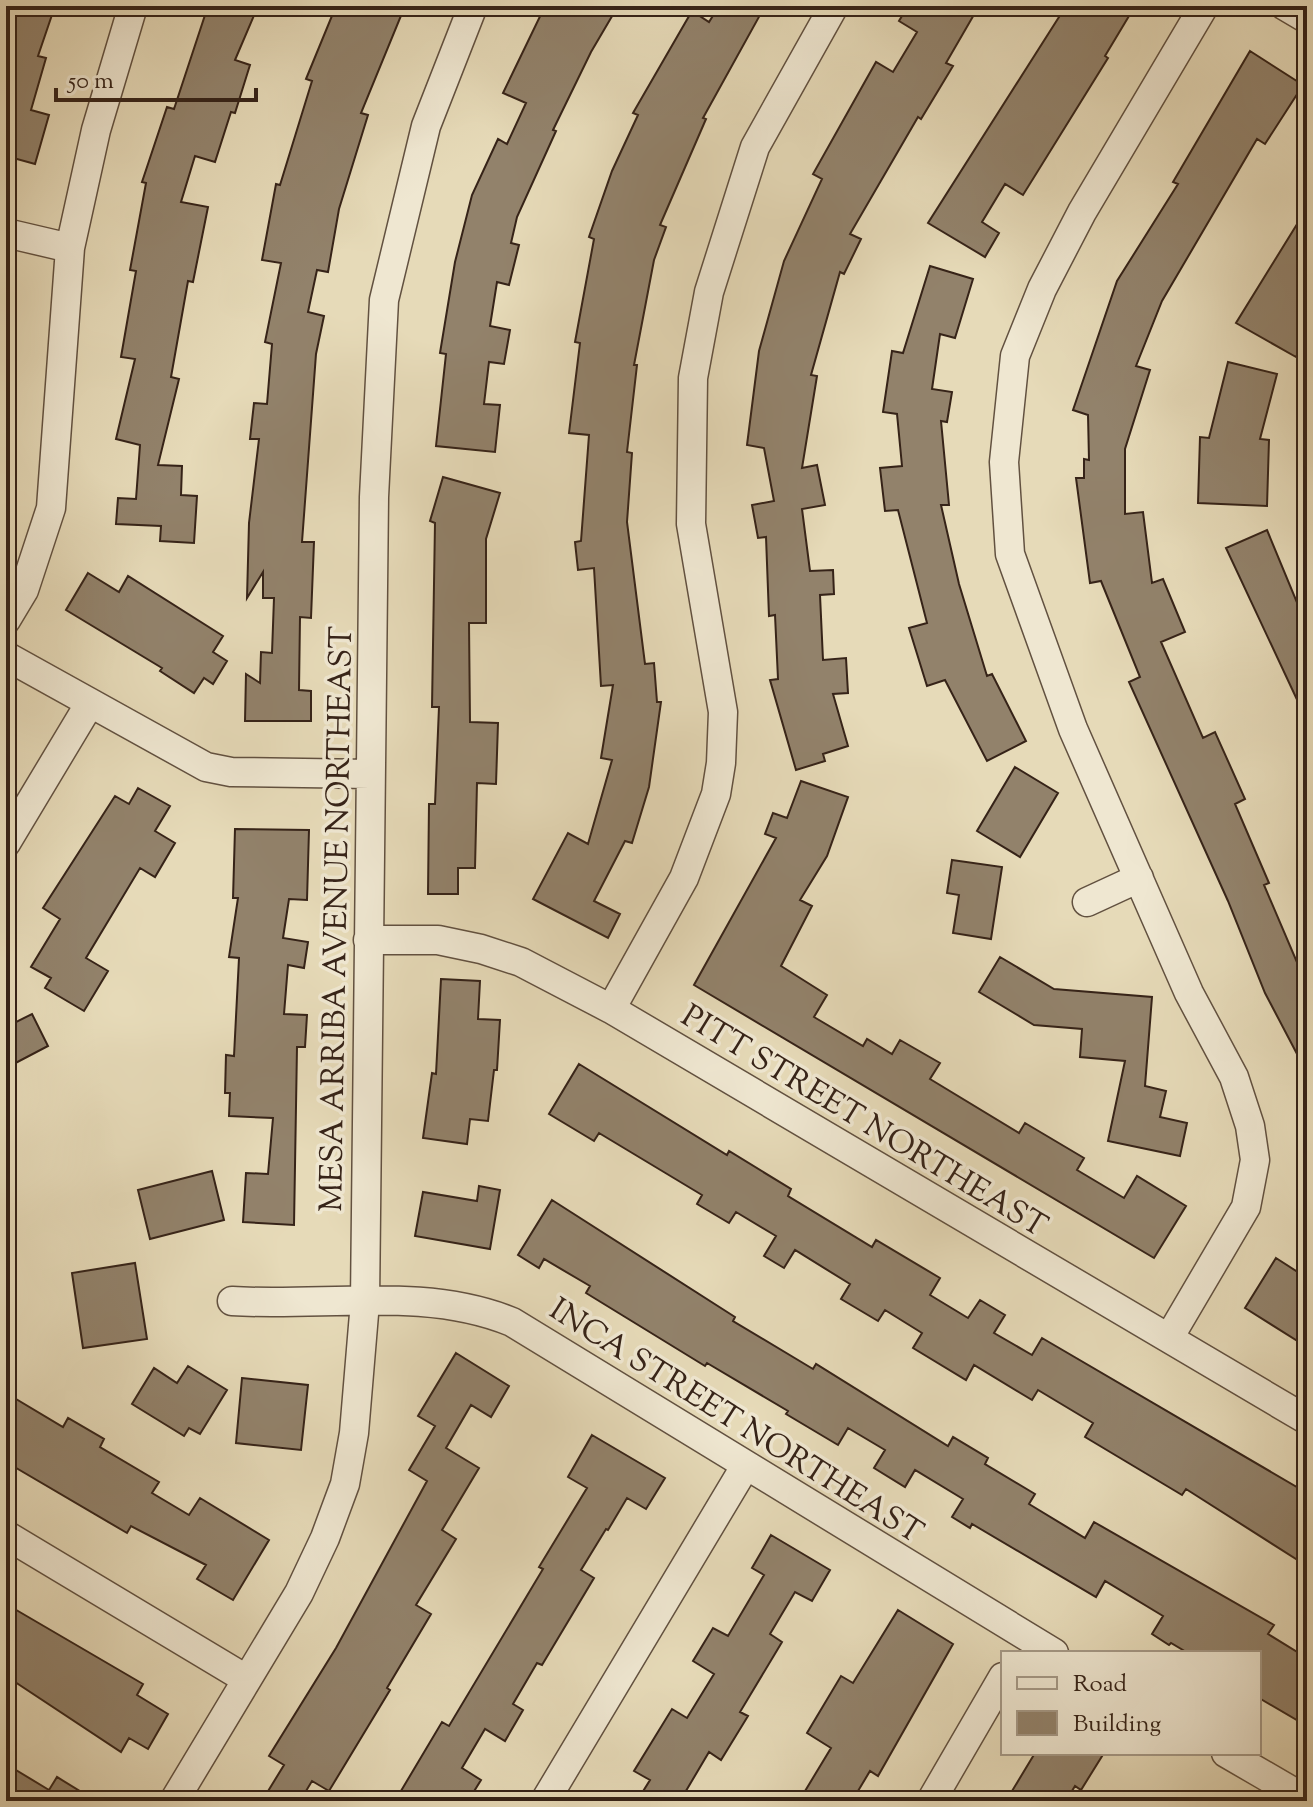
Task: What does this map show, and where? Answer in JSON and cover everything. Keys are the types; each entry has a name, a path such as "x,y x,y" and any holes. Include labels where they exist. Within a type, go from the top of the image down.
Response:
{"street":[{"path":"6,620 24,590 51,508 70,248 96,130 133,6"},
{"name":"MESA ARRIBA AVENUE NORTHEAST","path":"174,1801 299,1593 345,1484 354,1433 365,1302 374,497 384,300 426,126 473,6"},
{"path":"611,1009 684,878 716,794 721,763 723,712 691,524 689,440 693,378 709,292 755,147 834,6"},
{"path":"1169,1338 1246,1207 1255,1160 1250,1126 1234,1077 1189,993 1073,729 1010,554 1004,462 1015,356 1042,289 1082,212 1204,6"},
{"path":"1285,6 1307,19"},
{"path":"6,233 70,248"},
{"path":"6,656 206,767 231,772 370,774"},
{"path":"6,843 90,703"},
{"path":"1087,902 1139,878"},
{"name":"PITT STREET NORTHEAST","path":"368,940 438,940 521,962 611,1009 1307,1420"},
{"name":"INCA STREET NORTHEAST","path":"232,1301 459,1306 512,1322 746,1465 1021,1645 1046,1651"},
{"path":"545,1801 746,1465"},
{"path":"6,1535 246,1679"},
{"path":"931,1801 1001,1680"},
{"path":"1229,1755 1307,1800"}],"building":[{"path":"9,6 55,6 38,56 46,58 31,110 49,115 35,164 6,156 6,16"},
{"path":"208,6 258,6 235,60 250,65 235,113 231,112 215,162 195,156 181,202 208,207 193,282 188,281 171,377 179,379 158,465 182,466 181,495 197,496 194,543 160,541 161,526 116,524 118,498 136,499 140,445 116,439 135,359 121,357 136,271 130,270 146,183 142,182 167,107 174,109"},
{"path":"336,6 405,6 361,113 368,115 339,209 328,272 317,270 308,312 324,316 316,354 302,542 314,542 311,618 300,617 299,690 311,691 311,721 245,721 246,674 260,683 261,652 272,653 274,598 263,598 263,572 247,598 249,523 259,439 250,439 254,403 267,404 272,344 265,342 281,263 262,260 276,184 280,185 312,81 306,79"},
{"path":"545,6 618,6 591,52 553,130 556,131 517,217 511,243 519,245 509,285 497,282 490,326 510,330 504,364 489,362 484,404 500,405 495,452 436,446 446,354 440,353 455,262 472,195 498,139 507,144 526,103 503,93"},
{"path":"719,6 765,6 703,118 706,119 660,225 666,227 654,260 634,365 637,365 627,452 632,453 627,522 645,664 654,663 657,702 661,702 649,787 632,843 625,841 594,901 620,914 608,938 533,899 568,833 588,844 612,760 601,758 613,685 601,686 594,568 578,570 575,542 581,541 589,435 569,433 580,343 575,342 594,239 589,237 612,171 638,115 633,113 692,11 709,22"},
{"path":"908,6 979,6 946,63 953,66 921,119 918,117 850,234 861,239 844,274 840,272 811,375 817,376 802,468 817,465 825,505 802,509 810,571 833,570 834,594 820,595 823,660 846,658 848,693 833,694 848,746 823,754 825,761 796,770 770,680 778,679 775,615 769,616 766,537 758,538 752,505 774,501 764,448 747,445 759,351 784,261 822,179 813,174 876,62 893,72 917,32 899,21"},
{"path":"1066,6 1135,6 1105,56 1108,58 1023,195 1005,184 982,222 999,233 985,257 928,223"},
{"path":"1250,51 1303,85 1265,144 1257,139 1162,301 1136,366 1150,370 1125,449 1125,514 1143,512 1152,583 1163,579 1185,632 1161,642 1203,738 1215,732 1245,799 1235,804 1269,883 1264,885 1302,974 1307,971 1307,1073 1265,993 1228,901 1129,682 1140,677 1101,581 1090,583 1076,478 1084,478 1084,459 1089,460 1088,415 1073,410 1117,281 1178,184 1173,182"},
{"path":"1307,208 1307,337 1296,357 1236,323"},
{"path":"930,266 973,279 955,338 940,334 932,389 952,392 947,422 941,421 949,505 941,505 959,584 987,676 992,674 1026,741 987,761 945,680 927,686 909,628 927,623 898,510 885,511 880,468 902,466 897,414 883,412 892,351 903,353"},
{"path":"1228,362 1277,374 1260,439 1269,440 1267,506 1198,503 1200,437 1209,438"},
{"path":"443,477 500,493 486,539 486,623 469,623 470,722 498,723 496,784 477,783 475,868 458,868 458,894 428,894 429,804 435,804 439,707 432,707 435,523 430,521"},
{"path":"1267,530 1298,605 1307,601 1307,721 1226,548"},
{"path":"88,573 119,592 128,576 223,636 213,652 227,661 213,684 204,678 194,693 160,671 162,668 66,610"},
{"path":"1015,767 1058,793 1020,857 977,831"},
{"path":"801,781 848,797 827,856 800,900 812,906 781,966 827,995 814,1017 863,1046 867,1039 892,1054 900,1040 940,1063 930,1079 1019,1133 1025,1123 1084,1158 1077,1170 1124,1198 1137,1176 1186,1206 1154,1258 694,985 776,838 765,834 773,813 787,818"},
{"path":"138,788 170,806 155,831 175,843 155,877 140,868 86,958 108,971 84,1011 45,988 51,978 31,967 60,919 43,908 115,796 129,804"},
{"path":"235,829 309,830 307,900 289,899 283,938 308,942 304,968 288,965 284,1014 307,1015 305,1047 297,1047 294,1225 243,1222 246,1173 268,1174 273,1118 229,1116 230,1093 225,1093 226,1055 234,1056 239,958 229,957 238,898 233,898"},
{"path":"952,860 1002,867 991,939 953,933 959,895 947,893"},
{"path":"1000,957 1054,989 1152,997 1145,1086 1166,1091 1160,1117 1187,1123 1180,1156 1108,1141 1125,1061 1080,1057 1082,1029 1034,1025 979,992"},
{"path":"441,979 480,981 478,1019 500,1020 497,1070 494,1070 488,1121 470,1119 467,1144 423,1138 432,1073 436,1074"},
{"path":"32,1014 48,1046 6,1068 6,1027"},
{"path":"579,1064 727,1155 729,1151 791,1189 788,1196 872,1247 876,1240 940,1278 930,1295 968,1318 980,1300 1005,1315 994,1333 1032,1355 1042,1338 1307,1493 1307,1566 1186,1489 1182,1495 1085,1437 1093,1423 1038,1390 1032,1400 974,1365 966,1380 913,1348 922,1333 885,1310 878,1321 841,1299 850,1284 795,1250 784,1268 764,1256 776,1236 736,1212 729,1223 697,1204 702,1195 599,1133 594,1141 549,1114"},
{"path":"212,1171 224,1220 150,1239 138,1190"},
{"path":"479,1186 500,1190 490,1249 415,1236 423,1192 477,1201"},
{"path":"552,1200 735,1317 733,1321 813,1369 816,1364 948,1446 953,1437 988,1458 985,1464 1035,1494 1029,1504 1085,1538 1094,1522 1274,1625 1268,1634 1307,1658 1307,1726 1261,1699 1261,1651 1185,1651 1171,1643 1169,1645 1152,1634 1163,1616 1105,1581 1096,1597 972,1524 970,1528 952,1517 963,1499 915,1470 905,1487 874,1468 885,1450 848,1428 838,1445 786,1414 788,1411 707,1363 705,1366 586,1293 590,1286 544,1259 539,1268 518,1255"},
{"path":"1276,1258 1307,1278 1307,1347 1245,1308"},
{"path":"135,1263 147,1339 83,1348 72,1273"},
{"path":"456,1353 509,1386 491,1417 471,1405 446,1448 479,1468 442,1530 456,1539 416,1605 431,1614 387,1688 390,1690 329,1791 312,1781 300,1801 262,1801 284,1765 269,1756 336,1648 427,1481 409,1470 435,1426 418,1416"},
{"path":"188,1366 227,1390 200,1434 189,1428 184,1436 132,1404 154,1368 177,1383"},
{"path":"242,1378 308,1385 301,1450 236,1443"},
{"path":"6,1393 63,1427 68,1418 104,1439 100,1447 159,1482 152,1493 189,1515 200,1498 269,1540 233,1600 197,1579 206,1565 131,1526 127,1533 6,1462"},
{"path":"592,1435 665,1478 646,1509 627,1498 606,1529 581,1570 594,1578 542,1665 537,1663 513,1704 523,1710 505,1741 485,1729 462,1768 481,1780 468,1801 395,1801 442,1722 449,1726 543,1569 539,1567 587,1488 568,1477"},
{"path":"771,1535 830,1570 812,1601 795,1592 770,1634 782,1642 740,1712 748,1716 721,1760 709,1752 680,1801 637,1801 650,1780 634,1771 672,1709 687,1718 714,1674 693,1661 713,1628 728,1636 764,1575 752,1568"},
{"path":"6,1604 143,1684 137,1695 168,1714 148,1749 129,1738 121,1752 6,1676"},
{"path":"898,1610 953,1644 878,1776 870,1771 852,1801 799,1801 831,1748 807,1733 841,1676 853,1683"},
{"path":"1034,1755 1103,1755 1081,1790 1075,1786 1066,1801 1006,1801"},
{"path":"6,1764 49,1790 57,1777 96,1801 6,1801"}]}
